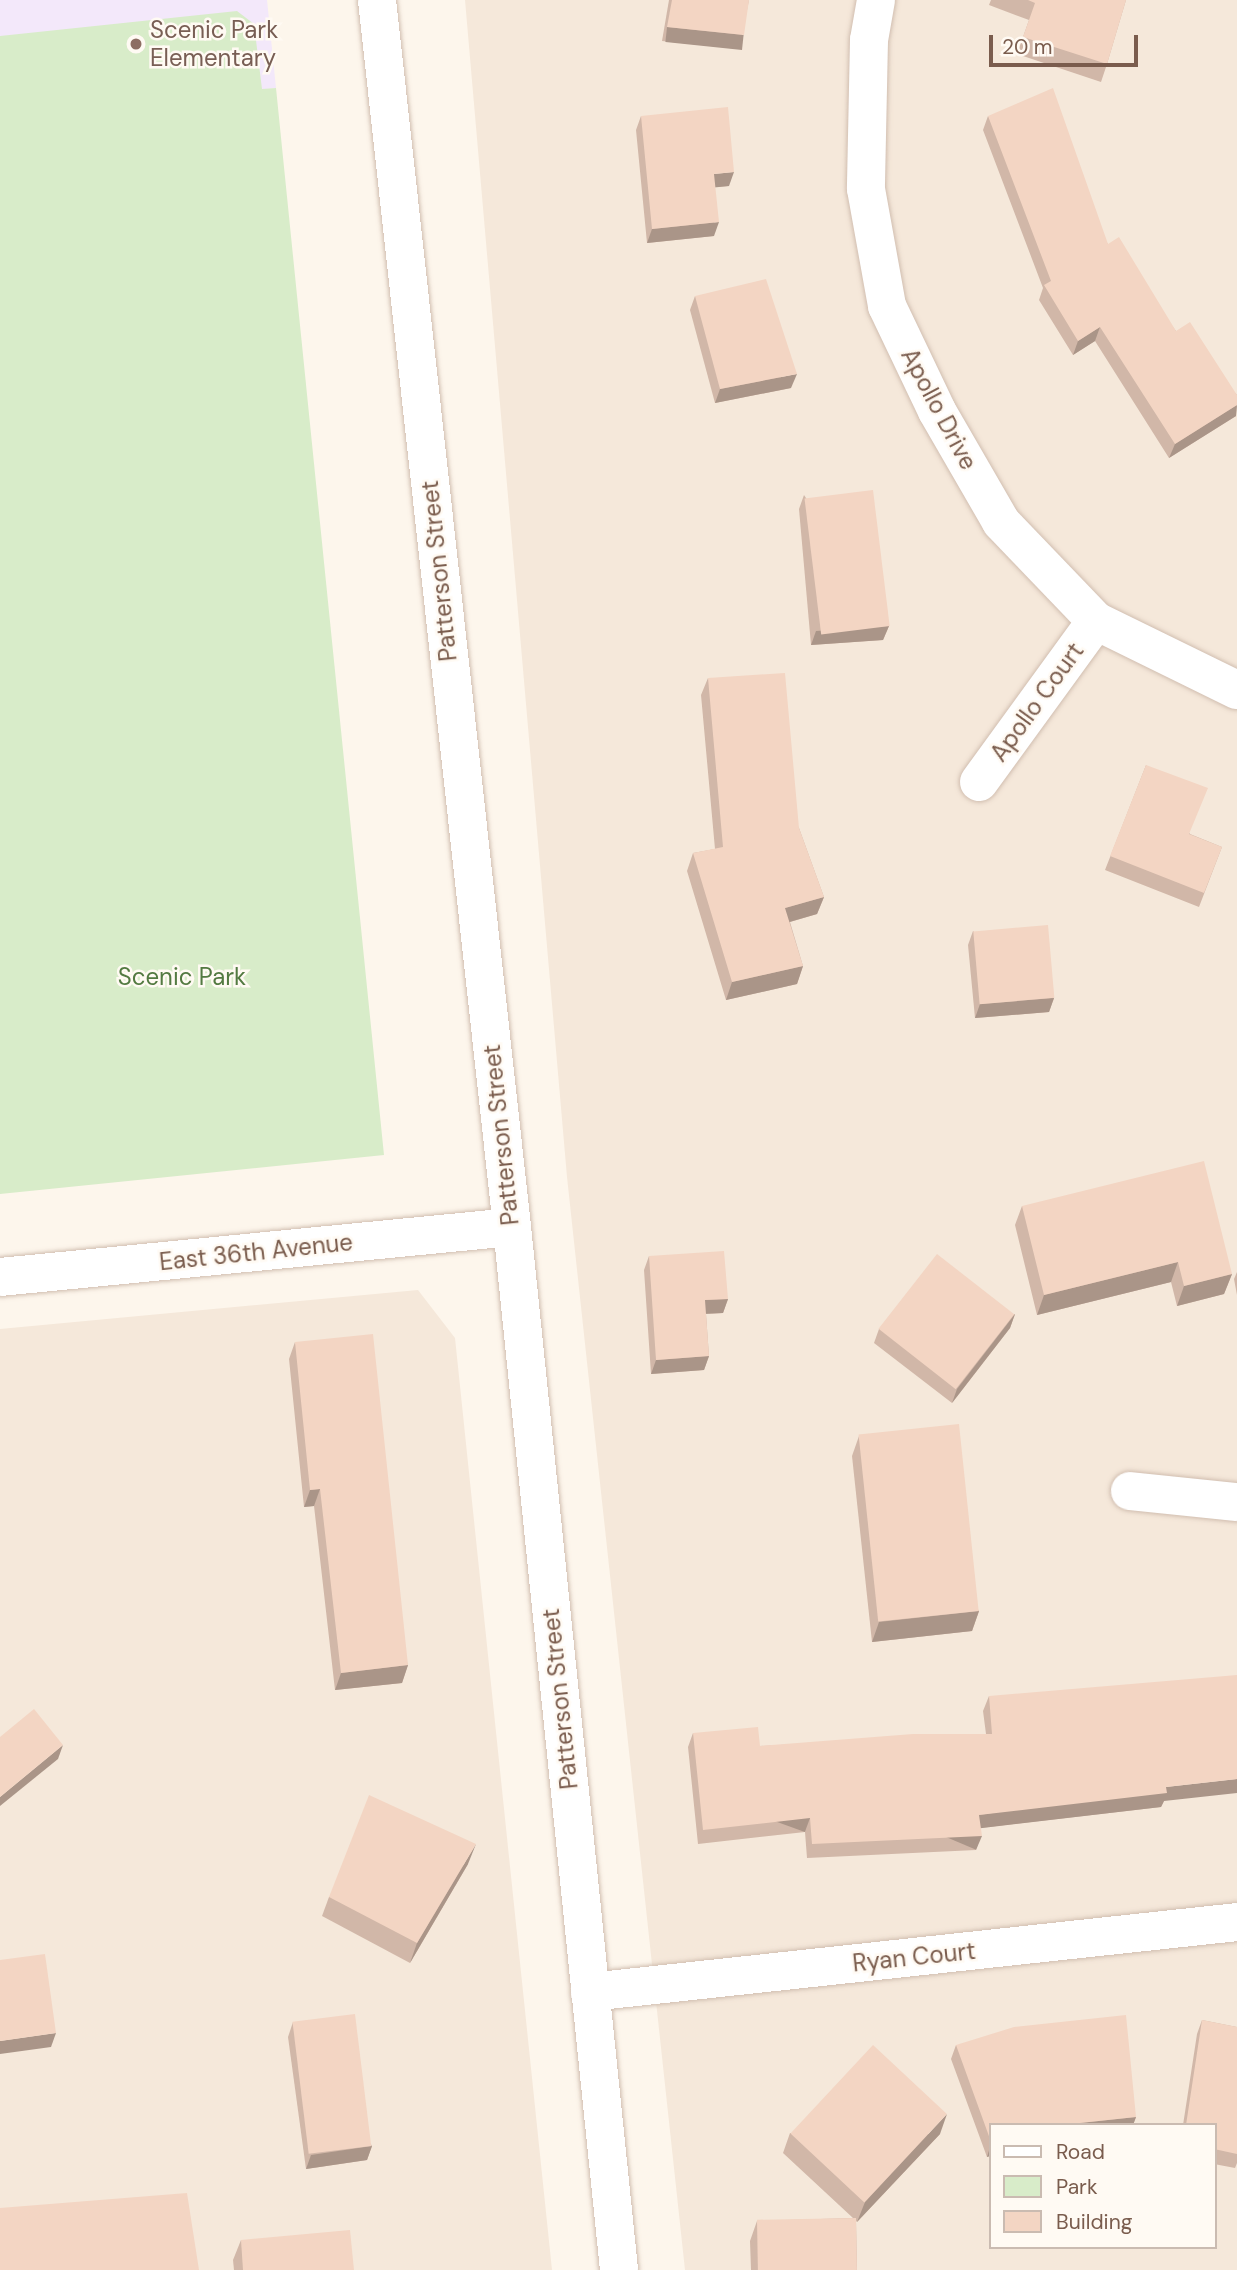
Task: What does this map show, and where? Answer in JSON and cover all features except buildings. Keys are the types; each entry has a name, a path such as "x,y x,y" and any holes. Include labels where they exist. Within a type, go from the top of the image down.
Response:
{"street":[{"name":"Patterson Street","path":"377,0 512,1227 619,2270"},
{"name":"Apollo Drive","path":"876,0 869,40 866,189 887,306 937,411 1002,522 1096,621 1237,690"},
{"name":"Apollo Court","path":"979,782 1096,621"},
{"name":"East 36th Avenue","path":"0,1277 512,1227"},
{"path":"1130,1491 1237,1503"},
{"name":"Ryan Court","path":"590,1992 1237,1922"}],"shaded area":[{"name":"Scenic Park Elementary","path":"0,0 267,0 276,88 0,116"},
{"path":"465,0 1237,0 1237,2270 685,2270 567,1177"},
{"path":"418,1290 455,1338 552,2270 0,2270 0,1329"}],"green space":[{"name":"Scenic Park","path":"237,11 254,24 262,89 276,88 384,1155 0,1194 0,36"}],"place":[{"name":"Scenic Park Elementary","path":"136,44"}]}
